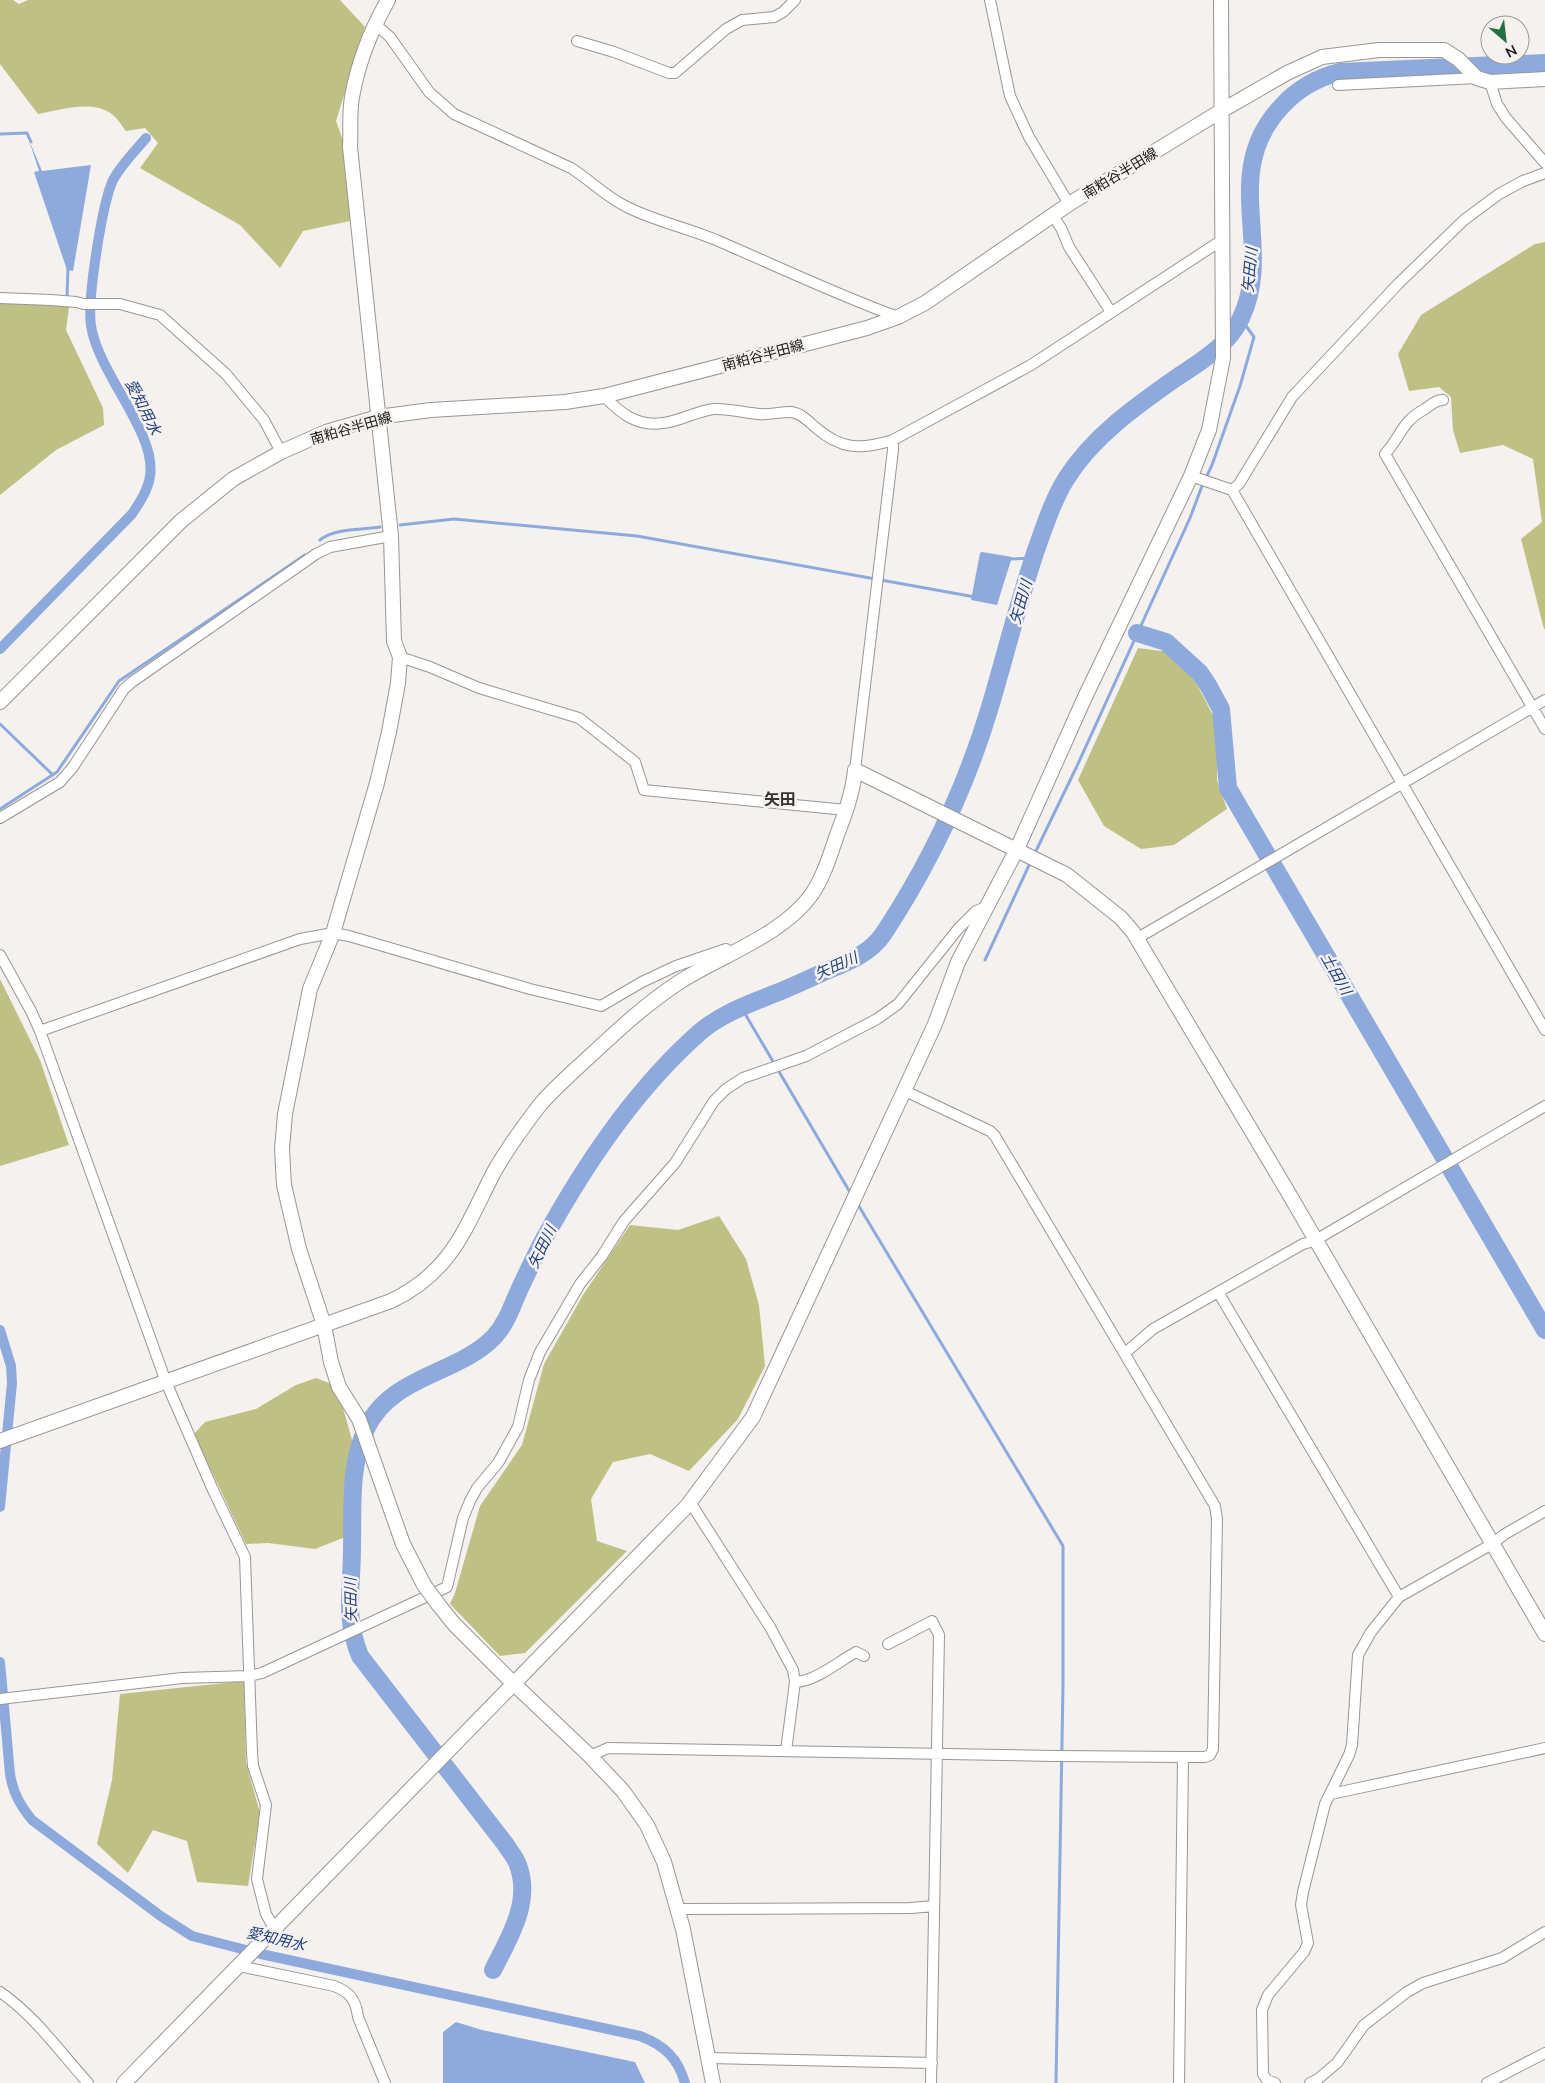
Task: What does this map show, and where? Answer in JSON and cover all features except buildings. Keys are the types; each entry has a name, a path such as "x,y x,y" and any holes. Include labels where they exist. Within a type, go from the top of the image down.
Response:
{"street":[{"path":"388,0 374,24 359,68 352,99 350,147 391,536 394,641 400,657 398,683 377,782 334,933 310,989 286,1114 282,1149 284,1185 299,1249 324,1325 331,1362 340,1387 358,1419 403,1544 424,1585 454,1624 623,1790 646,1825 664,1862 683,1929 713,2083"},
{"path":"577,41 614,52 669,73 675,73 726,29 742,20 774,17 784,12 794,0"},
{"path":"990,0 1010,96 1029,137 1069,204"},
{"path":"124,2083 690,1502 753,1418 936,1024 958,962 1016,849 1086,697 1192,476 1209,430 1223,358 1220,0"},
{"path":"374,24 390,37 429,92 454,114 571,168 586,177 605,194 627,207 723,242 853,300 898,317"},
{"name":"南粕谷半田線","path":"0,702 181,521 233,479 281,452 326,432 378,417 431,410 565,402 604,396 867,328 898,317 925,303 1069,204 1221,111 1287,73 1322,57 1344,53 1408,49 1444,50 1483,80"},
{"path":"1338,85 1545,79"},
{"path":"1483,80 1506,118 1545,162"},
{"path":"1232,490 1239,484 1292,398 1398,284 1464,220 1499,194 1545,172"},
{"path":"1053,216 1061,228 1069,247 1111,312"},
{"path":"604,396 620,413 633,420 650,424 664,423 700,410 721,408 762,414 791,412 801,415 823,434 840,444 863,448 893,440 1031,365 1222,240"},
{"path":"0,298 51,300 84,304 120,304 160,315 226,374 264,420 281,452"},
{"path":"1443,400 1434,402 1409,418 1396,442 1385,454 1545,729"},
{"path":"0,1441 391,1301 409,1292 434,1273 458,1244 508,1148 540,1105 564,1081 652,1001 680,982 777,926 795,913 812,894 827,866 846,810 855,770 893,440"},
{"path":"1192,476 1232,490 1403,782 1545,1030"},
{"path":"0,818 60,782 73,767 124,689 132,682 316,554 330,547 391,536"},
{"path":"400,657 430,667 479,688 579,718 634,762 644,790 846,810"},
{"path":"1136,939 1545,700"},
{"path":"855,770 1067,875 1095,895 1121,918 1147,953 1545,1634"},
{"path":"0,1699 182,1678 249,1676 262,1673 447,1587 463,1518 470,1500 477,1488 498,1463 518,1427 529,1380 540,1352 580,1284 602,1256 624,1221 687,1148 714,1102 726,1089 743,1078 806,1056 877,1019 898,1004 958,929 976,911 986,908"},
{"path":"40,1031 300,939 334,933 530,989 601,1006 642,982 676,966 726,949 732,953"},
{"path":"0,955 40,1031 166,1382 213,1490 245,1557 253,1766 266,1805 257,1879 266,1914 275,1930"},
{"path":"590,1756 608,1748 1205,1757 1210,1755 1213,1749 1217,1519 1215,1506 995,1136 990,1131 905,1091"},
{"path":"1125,1353 1152,1329 1303,1244 1314,1240 1545,1106"},
{"path":"1218,1292 1399,1597"},
{"path":"690,1502 794,1670 795,1682 786,1751"},
{"path":"1275,2083 1267,2080 1263,2074 1262,2010 1268,1995 1304,1952 1308,1943 1301,1904 1325,1804 1349,1755 1352,1744 1358,1655 1371,1632 1399,1597 1492,1544 1505,1534 1545,1511"},
{"path":"888,1644 932,1621 939,1634 931,2083"},
{"path":"795,1682 814,1677 856,1652 864,1656"},
{"path":"1331,1794 1545,1748"},
{"path":"1180,2083 1184,1757"},
{"path":"677,1909 911,1908 934,1906"},
{"path":"1312,2083 1337,2063 1364,2026 1407,1992 1423,1983 1502,1958 1545,1932"},
{"path":"242,1962 345,1990 357,2005 358,2017 385,2083"},
{"path":"0,1992 13,2001 61,2050 88,2083"},
{"path":"1487,2083 1545,2053"},
{"path":"708,2058 932,2064"}],"green space":[{"path":"0,0 13,0 19,4 28,0 340,0 365,27 336,121 351,163 350,221 303,231 280,268 240,225 140,168 158,143 145,128 126,131 113,115 105,110 96,108 67,108 38,114 0,64"},
{"path":"1545,242 1544,629 1521,539 1542,522 1533,459 1503,445 1460,453 1453,430 1451,397 1439,387 1409,391 1398,354 1421,315 1535,244"},
{"path":"0,302 69,307 66,330 103,408 104,425 56,450 0,495"},
{"path":"1138,648 1169,652 1192,675 1218,725 1217,780 1227,809 1174,845 1141,849 1104,826 1078,780"},
{"path":"0,979 40,1060 69,1145 0,1166"},
{"path":"719,1216 746,1259 759,1305 765,1366 738,1419 689,1471 650,1454 613,1462 591,1499 597,1541 627,1551 525,1653 500,1656 450,1604 455,1593 480,1506 522,1445 544,1364 583,1295 630,1225 678,1230"},
{"path":"316,1378 334,1385 341,1401 354,1447 347,1485 348,1536 315,1549 268,1543 246,1544 194,1434 205,1422 256,1409 296,1385"},
{"path":"244,1681 246,1763 260,1813 248,1886 197,1882 187,1841 153,1830 128,1873 97,1844 112,1780 120,1694"}],"water":[{"path":"29,140 42,171 91,165 73,271 67,270 34,172 39,171"},
{"path":"980,553 1012,557 997,605 971,600"},
{"path":"456,2022 482,2030 635,2062 645,2083 443,2083 443,2032"}],"waterway":[{"name":"矢田川","path":"493,1970 512,1932 520,1906 522,1879 517,1862 506,1845 360,1656 355,1642 350,1615 353,1487 357,1458 366,1429 377,1411 391,1397 408,1386 479,1350 499,1331 541,1245 594,1156 633,1103 676,1054 700,1032 725,1015 850,961 872,947 884,933 931,852 970,766 990,707 1035,553 1052,506 1066,479 1089,449 1116,423 1213,352 1229,337 1241,318 1250,291 1253,264 1250,211 1250,184 1253,158 1263,132 1281,107 1308,85 1323,77 1340,72 1545,63"},
{"path":"0,134 27,133 31,142"},
{"name":"愛知用水","path":"0,649 132,514 143,496 149,481 150,459 145,441 96,345 90,313 96,252 109,192 113,180 120,169 146,138"},
{"path":"67,297 68,268"},
{"path":"1034,855 1077,766 1190,518 1212,465 1240,386 1254,337 1241,319"},
{"path":"400,525 454,519 637,536 975,597"},
{"path":"320,540 341,531 380,527"},
{"path":"0,809 57,772 119,681 305,555"},
{"path":"1009,559 1034,558"},
{"name":"土田川","path":"1137,633 1166,642 1200,673 1208,685 1221,709 1228,788 1545,1330"},
{"path":"0,724 53,775"},
{"path":"985,960 1031,861"},
{"path":"741,1007 851,1194"},
{"path":"857,1203 1063,1546 1063,1685 1056,2083"},
{"name":"愛知用水","path":"0,1330 11,1366 12,1383 0,1507"},
{"name":"愛知用水","path":"0,1662 11,1781 24,1809 32,1820 162,1917 192,1936 261,1954 640,2036 663,2048 669,2054 678,2066 685,2083"}],"district":[{"name":"矢田","path":"780,799"}]}
